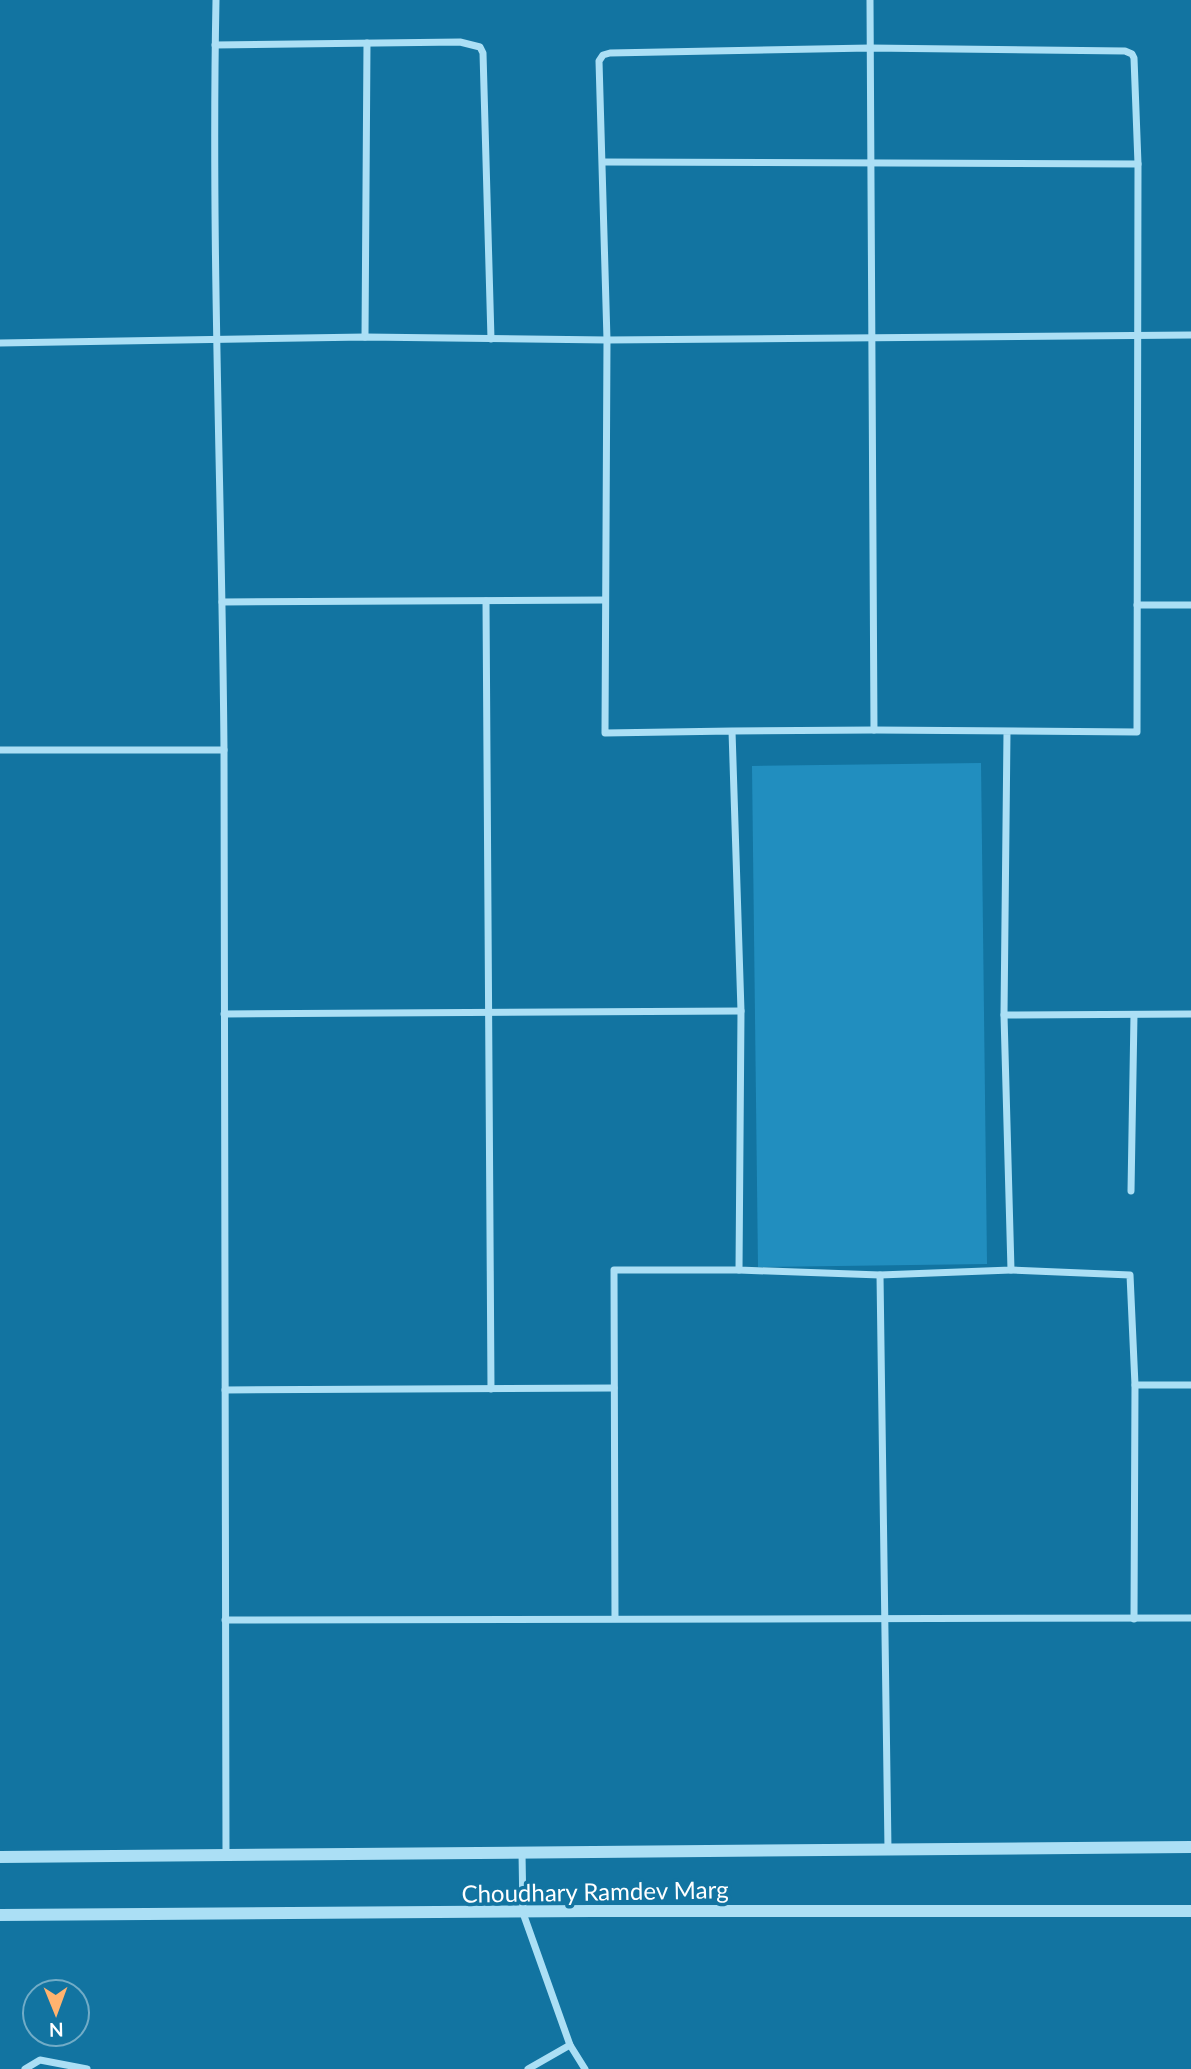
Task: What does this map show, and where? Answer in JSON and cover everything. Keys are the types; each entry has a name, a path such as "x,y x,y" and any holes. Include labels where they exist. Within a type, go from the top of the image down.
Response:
{"street":[{"path":"216,0 216,341 224,750 226,1856"},
{"path":"870,0 874,730"},
{"path":"215,45 460,42 480,47 483,53 491,339"},
{"path":"365,337 367,43"},
{"path":"870,48 1125,51 1134,58 1138,164 1137,733 874,730 605,733 607,341 599,61 603,55 610,52 870,48"},
{"path":"603,162 1138,164"},
{"path":"0,343 365,337 607,341 1191,335"},
{"path":"222,602 605,600"},
{"path":"486,601 491,1389"},
{"path":"1137,605 1191,605"},
{"path":"732,732 741,1011 739,1270"},
{"path":"1007,732 1004,1015 1012,1270"},
{"path":"0,750 224,750"},
{"path":"224,1014 741,1011"},
{"path":"1004,1015 1191,1014"},
{"path":"1131,1191 1135,1015"},
{"path":"615,1618 614,1270 739,1270 880,1275 1012,1270 1130,1275 1135,1385 1134,1619"},
{"path":"880,1275 888,1850"},
{"path":"1135,1385 1191,1385"},
{"path":"225,1390 614,1388"},
{"path":"225,1619 1191,1618"},
{"path":"0,1857 1191,1847"},
{"path":"522,1853 523,1913 569,2045 585,2069"},
{"name":"Choudhary Ramdev Marg","path":"0,1916 592,1911 1191,1911"},
{"path":"528,2069 569,2045"},
{"path":"25,2069 40,2060 87,2069"},
{"path":"40,2060 45,2069"}],"shaded area":[{"path":"981,763 987,1264 758,1267 752,766"}]}
